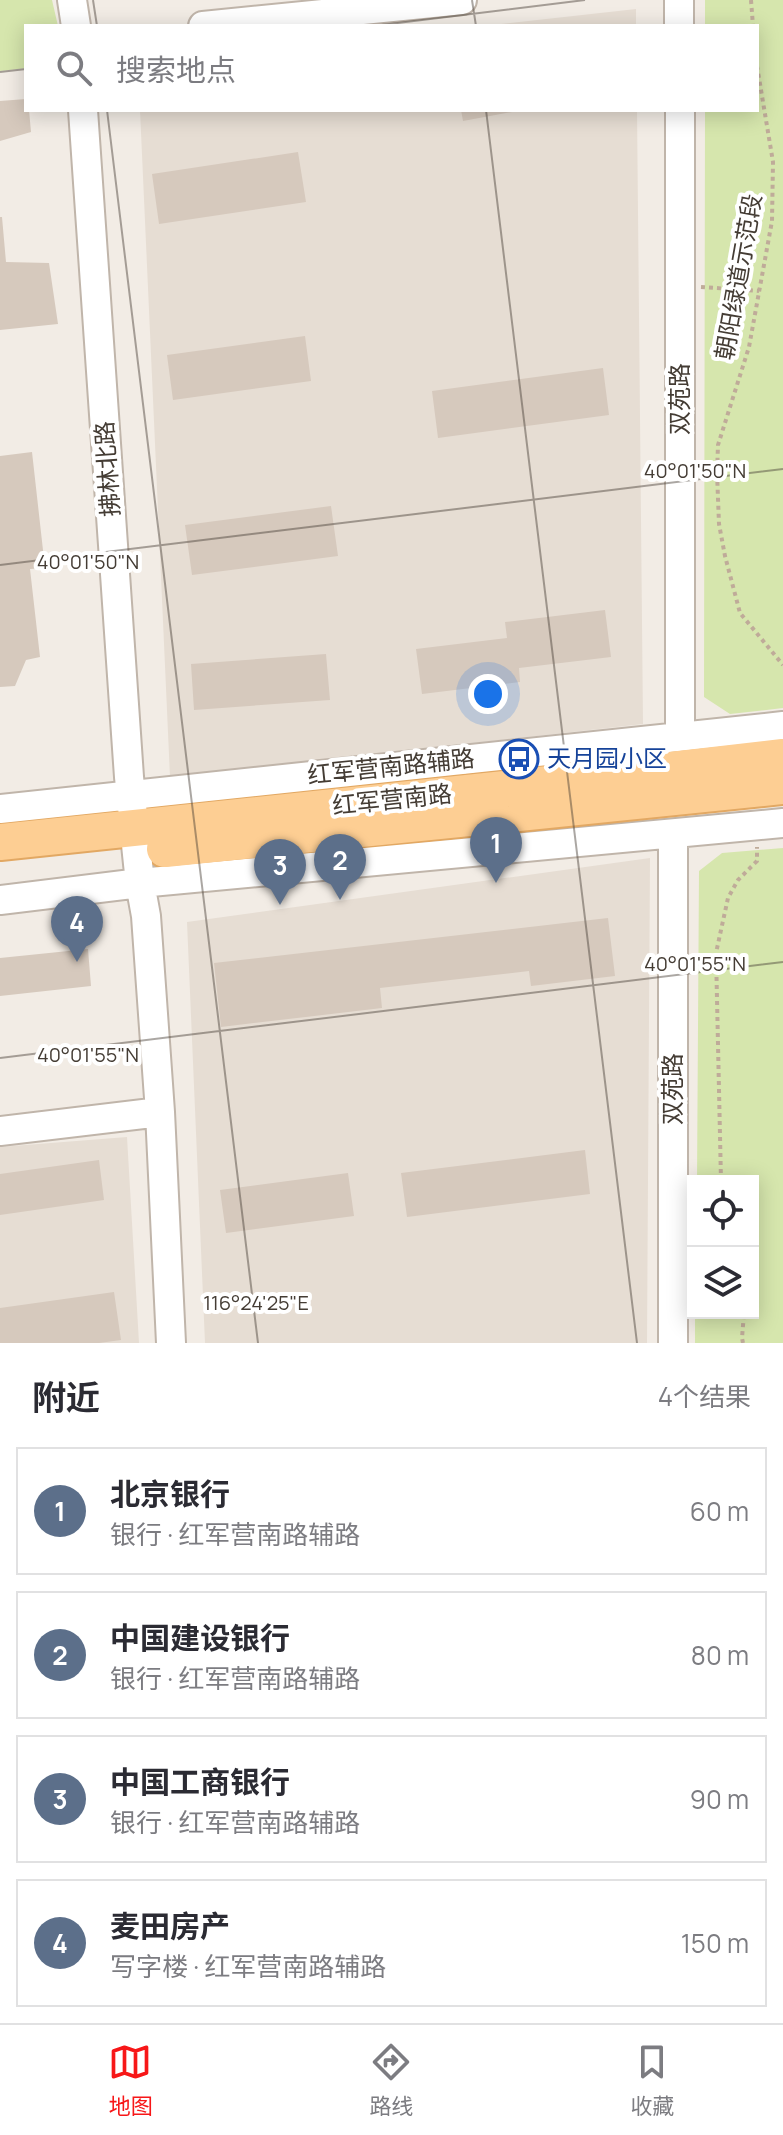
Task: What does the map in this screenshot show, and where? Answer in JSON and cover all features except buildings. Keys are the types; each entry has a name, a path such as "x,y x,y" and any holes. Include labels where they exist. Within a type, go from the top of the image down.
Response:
{"main road":[{"name":"红军营南路","path":"0,867 135,839 783,757"},
{"name":"红军营南路","path":"0,842 135,839 783,786"}],"street":[{"path":"72,0 76,24"},
{"path":"223,24 462,0"},
{"path":"679,0 679,24"},
{"name":"拂林北路","path":"83,112 135,839 146,916 160,1112 171,1343"},
{"name":"双苑路","path":"680,112 680,736"},
{"name":"红军营南路辅路","path":"0,900 135,839 680,736 783,726"},
{"name":"红军营南路辅路","path":"0,809 135,839 673,834 771,824"},
{"name":"双苑路","path":"673,834 673,1343"},
{"path":"0,1131 160,1112"}],"path":[{"path":"751,0 753,24"},
{"name":"朝阳绿道示范段","path":"759,78 773,162 772,221 749,347 718,445 719,524 740,613 783,665"},
{"path":"680,286 759,291"},
{"path":"721,1175 716,953 728,898 738,880 757,861 771,824"},
{"path":"743,1343 744,1319"}],"shaded area":[{"path":"636,9 636,24 502,24"},
{"path":"140,112 637,112 643,724 170,777"},
{"path":"650,858 647,1343 205,1343 187,922"},
{"path":"127,1137 139,1343 0,1343 0,1147"}],"green space":[{"path":"0,0 52,0 58,24 24,24 24,68 0,71"},
{"path":"705,0 783,0 783,708 730,714 704,697 705,112 759,112 759,24 705,24"},
{"path":"783,848 783,1343 695,1343 695,1319 759,1319 759,1175 697,1175 699,871 722,853"}],"place":[{"name":"天月园小区","path":"519,759"},
{"name":"北京银行","path":"496,883"},
{"name":"中国建设银行","path":"340,900"},
{"name":"中国工商银行","path":"280,905"},
{"name":"麦田房产","path":"77,962"}]}
